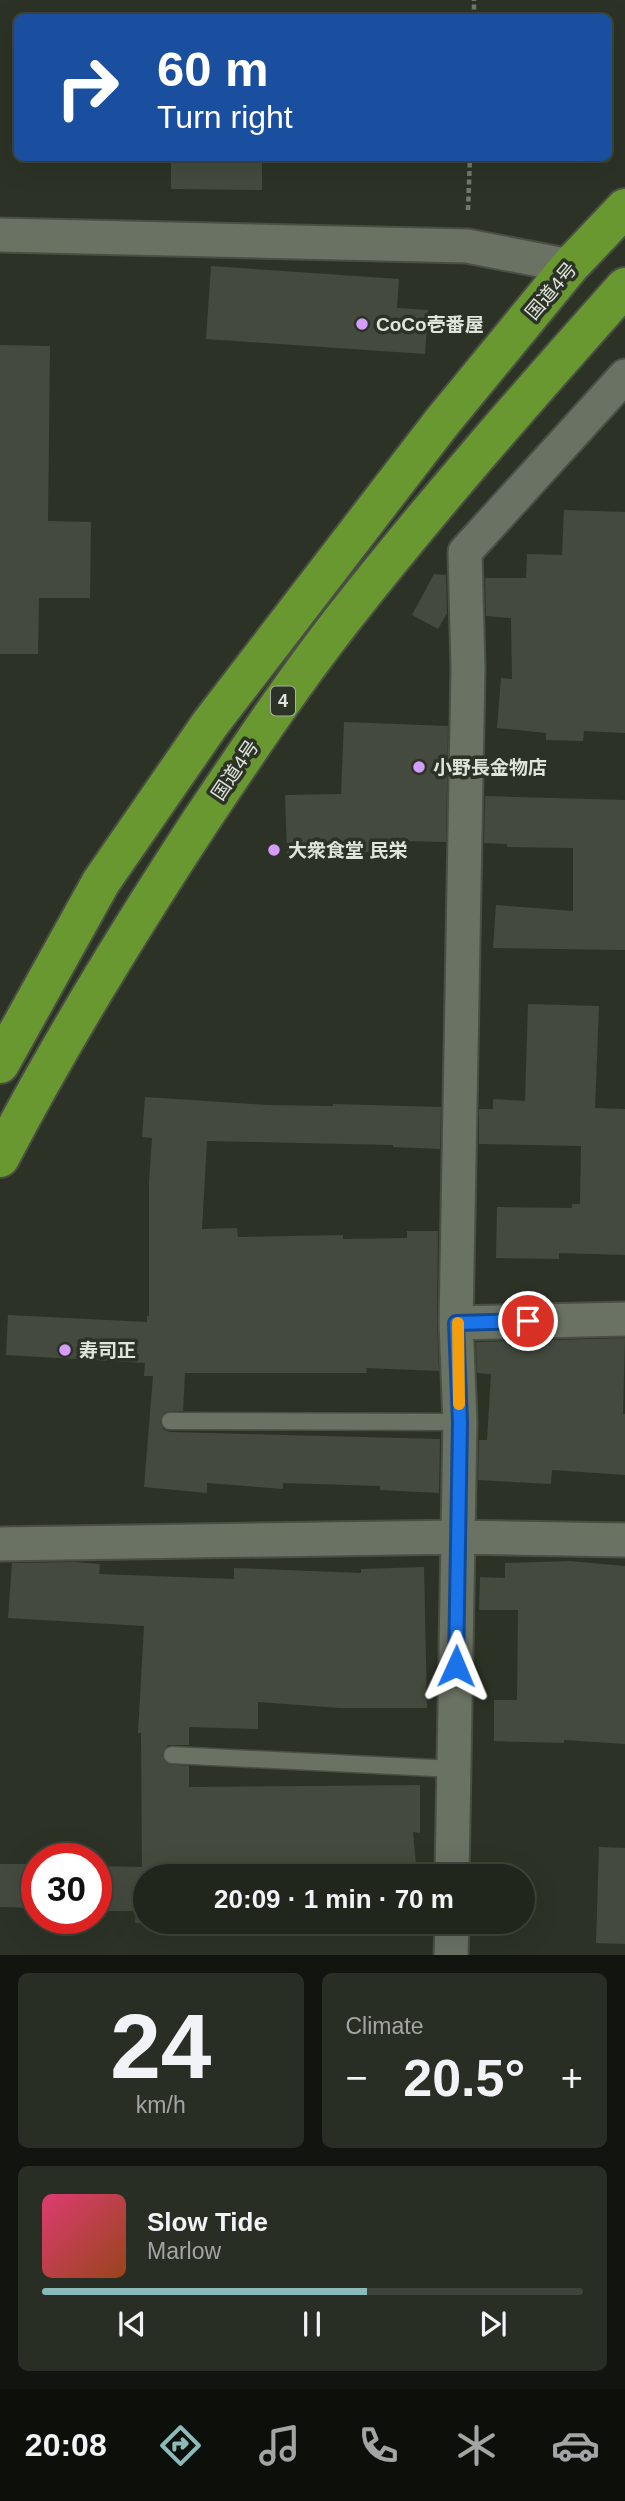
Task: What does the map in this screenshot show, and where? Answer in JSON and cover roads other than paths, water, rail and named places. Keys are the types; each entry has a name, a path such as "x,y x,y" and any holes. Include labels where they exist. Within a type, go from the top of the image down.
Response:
{"highway":[{"name":"国道4号","path":"0,1064 101,881 210,724 442,422 570,266 625,208"},
{"name":"国道4号","path":"0,1158 23,1113 139,914 340,622 477,454 625,287"}],"street":[{"path":"0,235 467,246 570,266"},
{"path":"453,1864 460,1422 456,1323 468,669 465,552 625,376"},
{"path":"456,1323 625,1319"},
{"path":"0,1544 459,1537 625,1540"},
{"path":"451,1955 452,1934"}],"lane":[{"path":"170,1421 460,1422"},
{"path":"172,1755 454,1769"}],"place":[{"name":"CoCo壱番屋","path":"362,324"},
{"name":"小野長金物店","path":"419,767"},
{"name":"大衆食堂 民栄","path":"274,850"},
{"name":"寿司正","path":"65,1350"}]}
